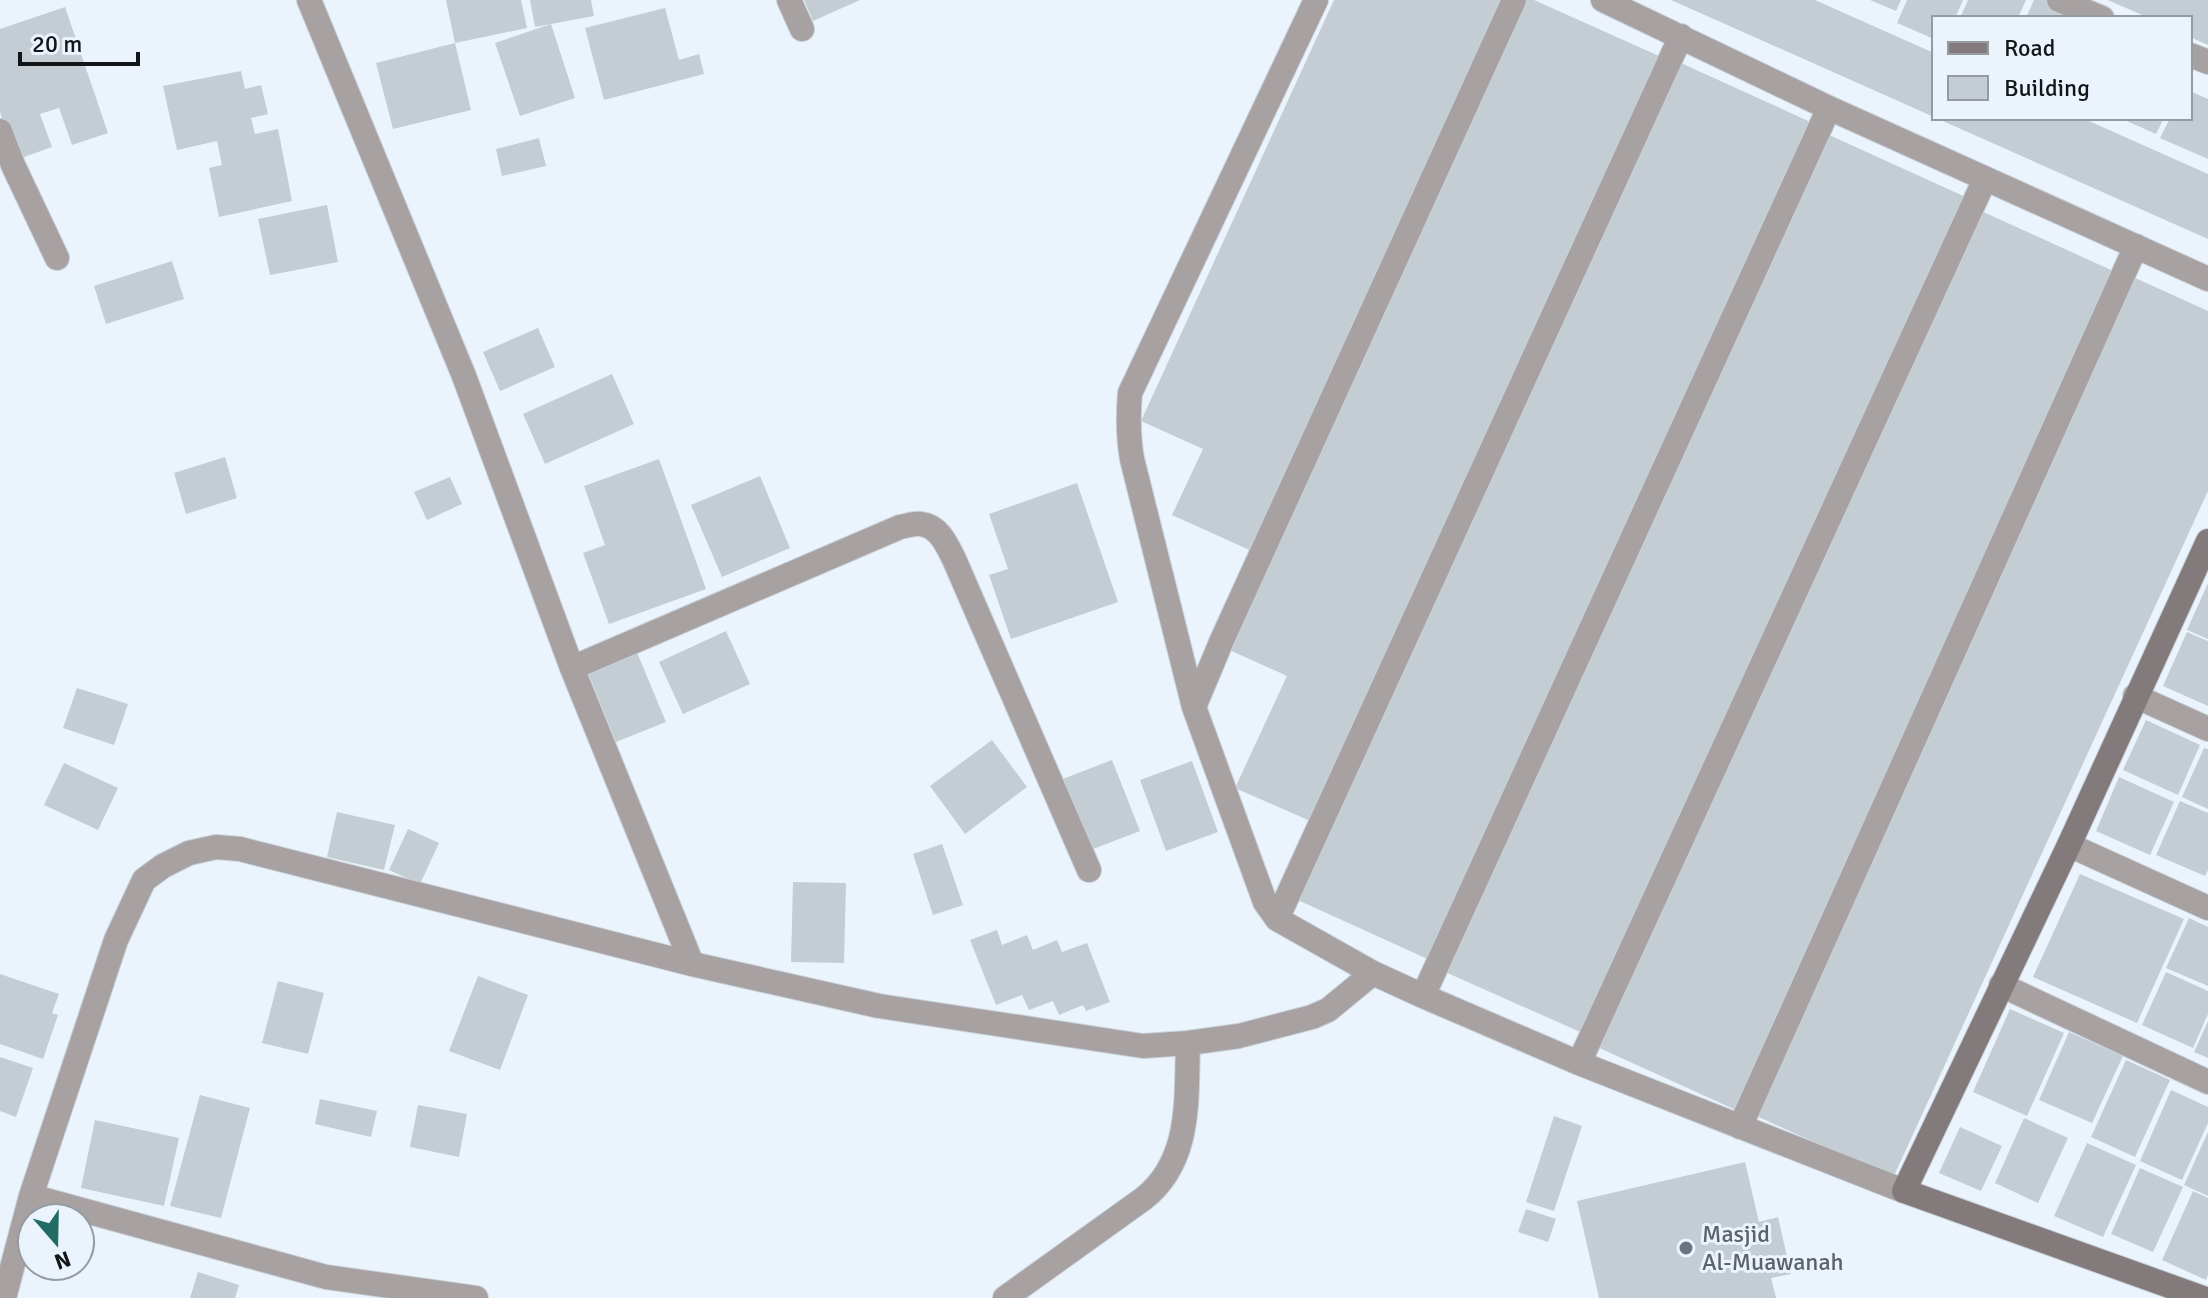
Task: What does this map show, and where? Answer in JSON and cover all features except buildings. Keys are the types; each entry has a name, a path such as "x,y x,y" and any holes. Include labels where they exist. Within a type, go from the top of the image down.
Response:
{"street":[{"path":"309,0 464,376 572,668 692,964"},
{"path":"789,0 802,29"},
{"path":"1316,0 1130,393 1128,434 1132,459 1194,707 1265,902 1277,919 1373,973 1579,1063 1904,1191 2203,1298"},
{"path":"1194,707 1514,0"},
{"path":"1603,0 1829,108 2208,279"},
{"path":"2059,0 2097,16"},
{"path":"1277,919 1681,36"},
{"path":"1423,996 1829,108"},
{"path":"0,131 6,168 57,258"},
{"path":"1579,1063 1985,179"},
{"path":"1740,1127 2136,246"},
{"path":"572,668 900,527 920,523 944,539 954,559 1089,870"},
{"path":"1904,1191 2206,551"},
{"path":"2135,696 2208,729"},
{"path":"2069,845 2208,908"},
{"path":"4,1298 31,1196 116,940 144,880 189,853 216,847 240,849 692,964 879,1006 1143,1046 1239,1036 1312,1017 1328,1010 1373,973"},
{"path":"2001,985 2208,1082"},
{"path":"1005,1298 1155,1190 1167,1175 1183,1132 1188,1043"},
{"path":"31,1196 323,1288 476,1298"}],"place":[{"name":"Masjid Al-Muawanah","path":"1686,1248"}]}
